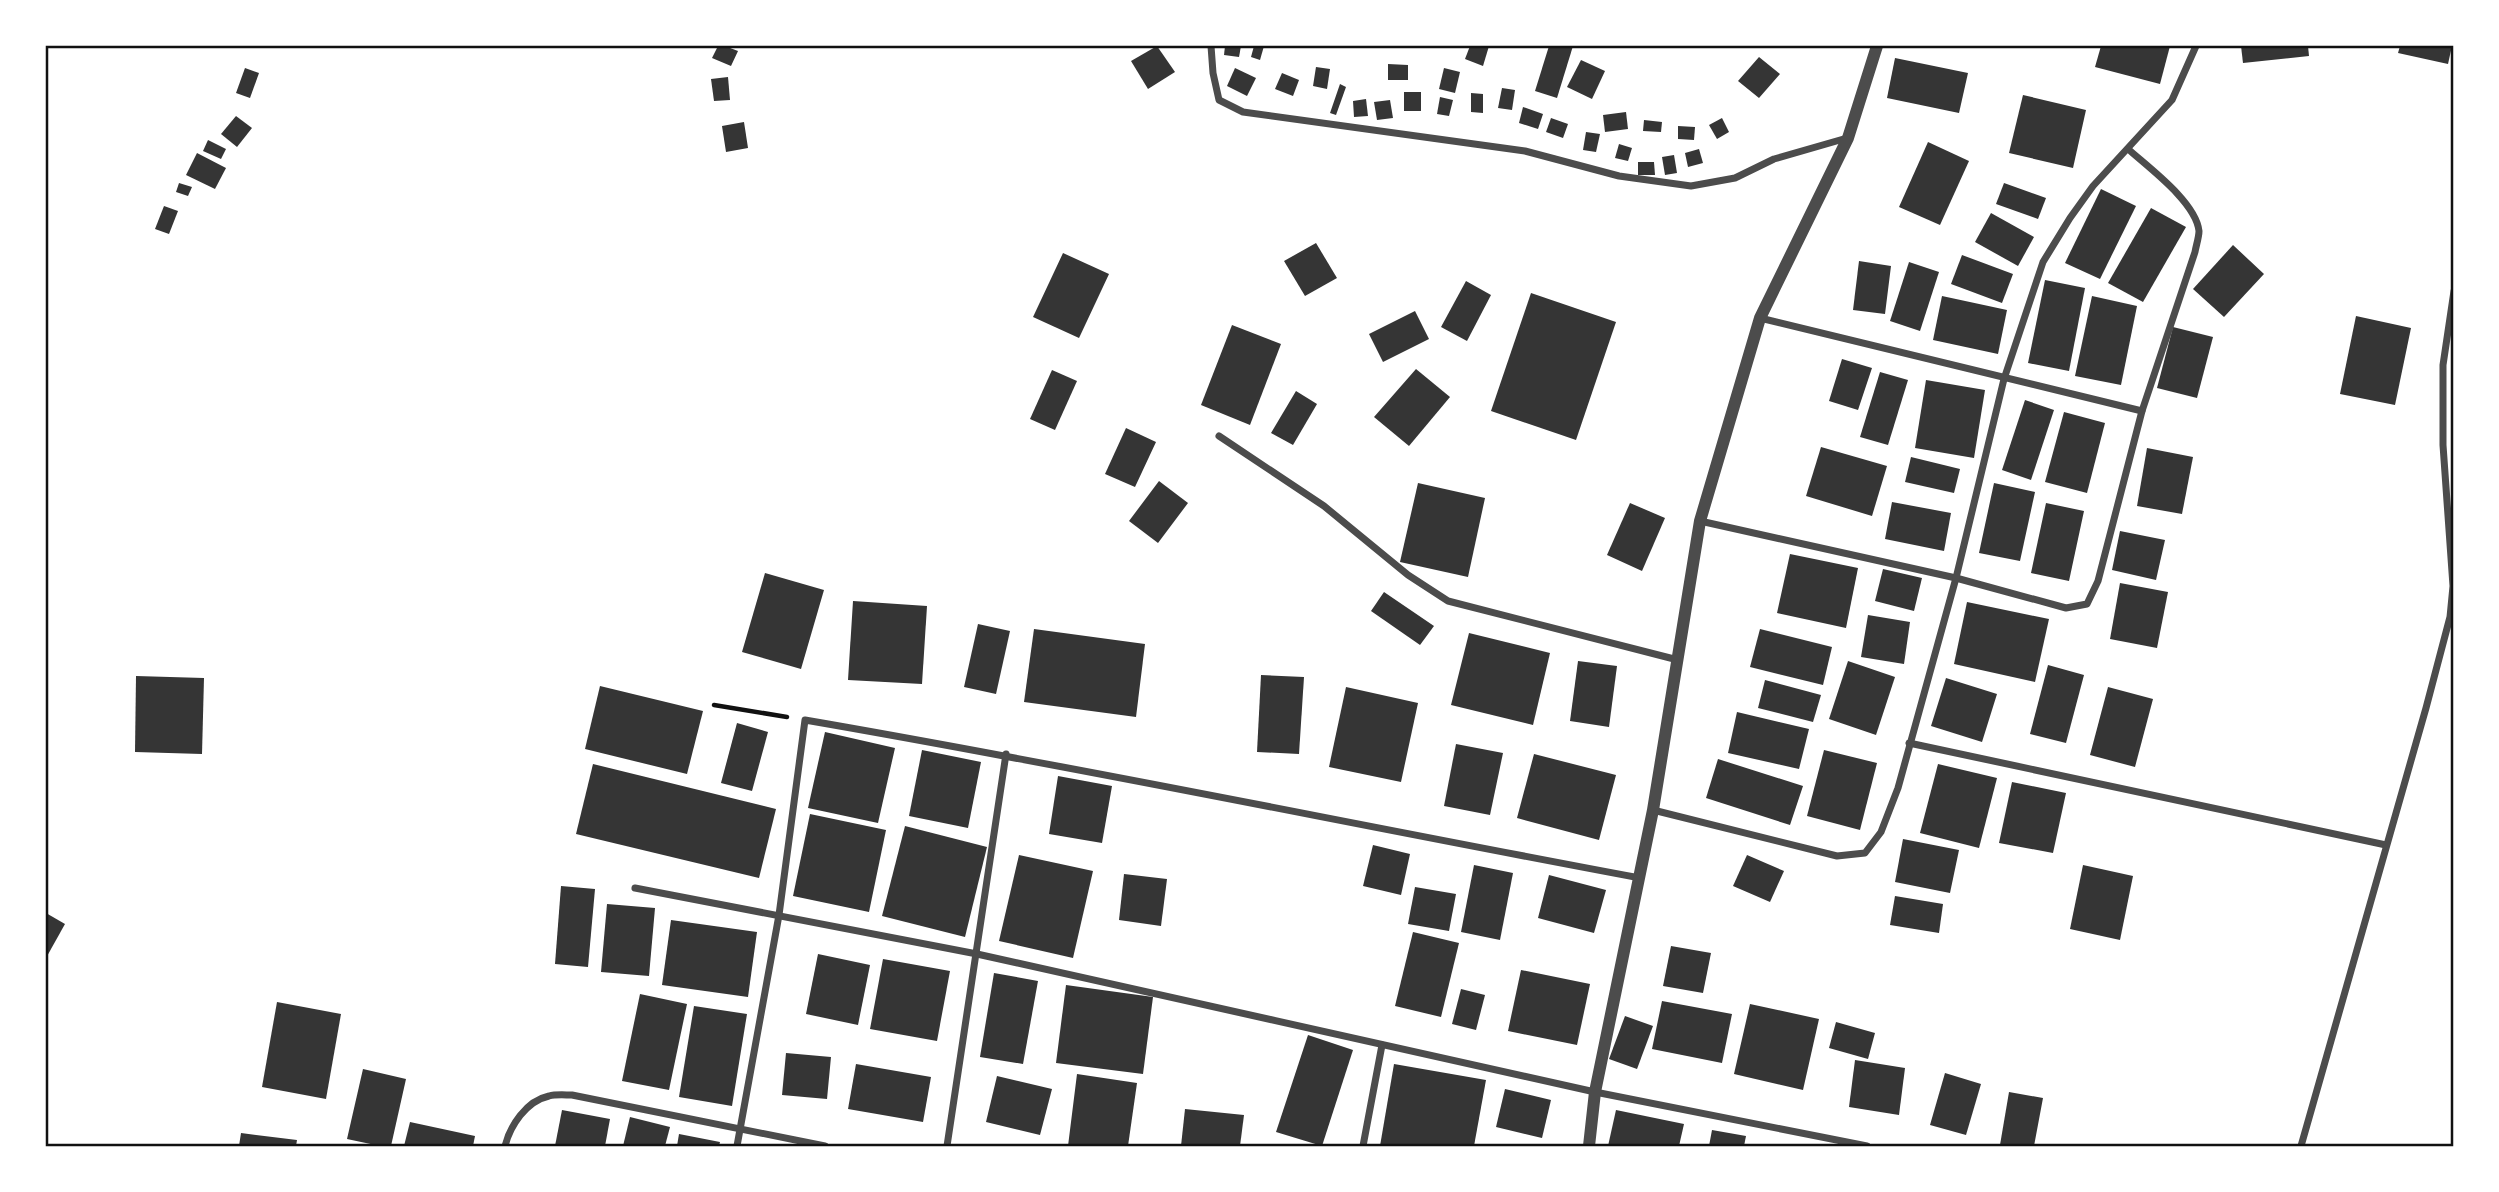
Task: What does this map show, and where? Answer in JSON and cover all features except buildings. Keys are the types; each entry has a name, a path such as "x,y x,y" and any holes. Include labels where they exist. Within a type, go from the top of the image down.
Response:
{"street":[{"path":"1211,46 1213,74 1219,100 1243,113 1525,151 1619,176 1691,186 1735,178 1774,159 1848,138"},
{"path":"1589,1146 1595,1092 1653,810 1699,521 1760,318 1848,138 1877,46"},
{"path":"1653,810 1836,856 1865,853 1881,832 1898,788 1956,578 2004,379 2043,262 2093,186 2172,100 2196,46"},
{"path":"1699,521 1956,578 2066,608 2087,604 2098,581 2142,411 2199,230 2190,209 2176,193 2128,149"},
{"path":"2301,1146 2426,708 2449,617 2453,586 2443,444 2443,365 2454,291"},
{"path":"1760,318 2142,411"},
{"path":"1219,436 1324,506 1408,575 1448,601 1678,660"},
{"path":"737,1146 779,915 805,720 1006,754 1308,816 1640,878"},
{"path":"1909,743 2386,845"},
{"path":"947,1146 1006,754"},
{"path":"635,888 977,954 1595,1092 1867,1146"},
{"path":"1363,1146 1382,1045"},
{"path":"505,1146 506,1139 524,1109 548,1096 572,1095 825,1146"}],"path":[{"path":"713,705 805,720"}]}
